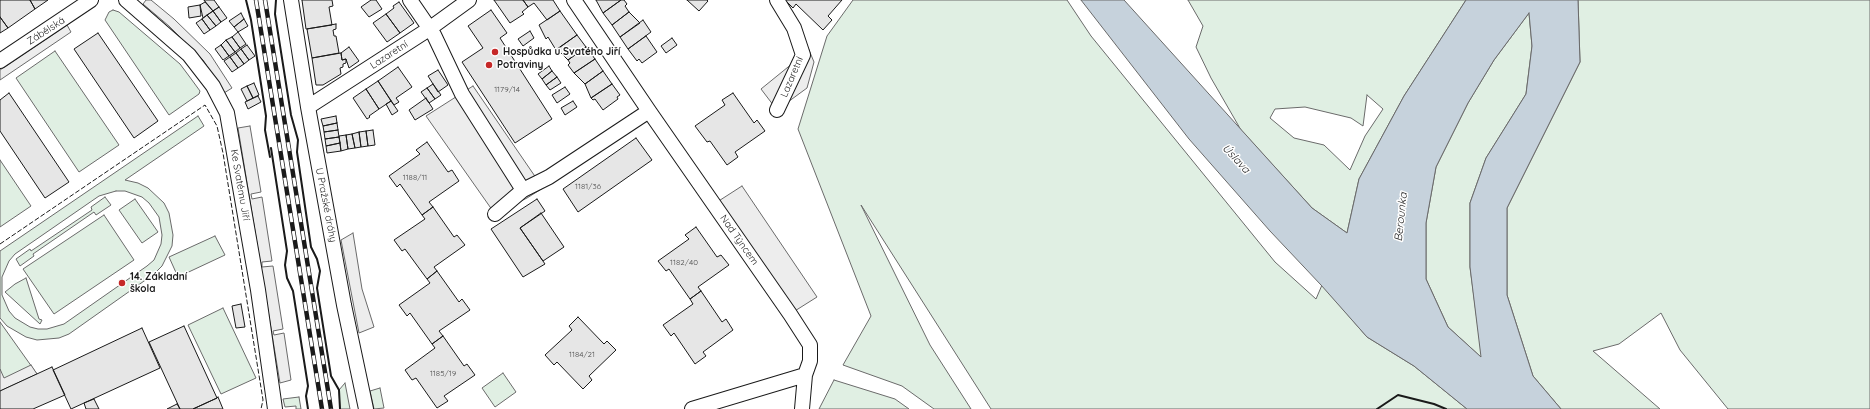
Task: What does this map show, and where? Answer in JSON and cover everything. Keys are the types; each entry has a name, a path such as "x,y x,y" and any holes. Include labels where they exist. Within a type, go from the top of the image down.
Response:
{"street":[{"name":"Zábělská","path":"0,61 91,0"},
{"name":"Ke Svatému Jiří","path":"126,0 189,55 213,86 227,113 258,290 275,409"},
{"name":"U Pražské dráhy","path":"291,0 308,107 344,305 366,409"},
{"path":"410,0 434,35 462,94 523,190"},
{"name":"Lazaretní","path":"308,107 430,29 469,0"},
{"name":"Nad Týncem","path":"574,0 810,345 810,361 805,375 802,409"},
{"name":"Lazaretní","path":"777,0 794,28 803,55 778,110"},
{"path":"495,214 523,190 549,177 649,111"},
{"path":"692,409 805,375"}],"green space":[{"path":"853,0 1067,0 1091,36 1275,262 1316,299 1322,285 1367,337 1414,366 1467,409 991,409 861,205 930,345 971,409 934,409 902,386 843,365 871,316 798,129 827,36"},
{"path":"1188,0 1466,0 1404,96 1359,179 1347,233 1312,208 1241,130 1211,78 1196,47 1203,26","holes":["1367,95 1383,109 1365,136 1350,170 1324,145 1294,138 1270,118 1275,109 1305,107 1351,118 1363,126"]},
{"path":"1578,0 1870,0 1870,409 1728,409 1680,350 1661,313 1619,344 1593,351 1660,409 1561,409 1533,376 1507,295 1507,208 1580,62"},
{"path":"113,10 119,12 180,64 200,91 199,94 169,115 105,20 109,12"},
{"path":"1529,13 1532,46 1526,94 1486,158 1470,203 1470,267 1482,358 1448,327 1426,279 1426,223 1436,167 1468,103 1494,60"},
{"path":"55,51 119,145 79,172 16,78"},
{"path":"198,116 204,126 125,180 138,183 148,188 164,203 169,213 173,235 172,246 162,266 154,274 69,334 59,338 37,340 26,337 7,326 0,318 0,251","holes":["116,191 125,191 142,197 149,203 159,217 162,235 161,244 154,260 64,324 47,329 38,329 30,327 15,318 9,311 2,295 2,277 9,261 15,254 99,196"]},
{"path":"0,160 31,206 0,227"},
{"path":"105,197 111,205 96,215 94,212 33,254 34,256 20,266 16,259 30,249 31,251 92,210 91,207"},
{"path":"135,199 158,232 142,243 119,210"},
{"path":"104,215 134,260 54,314 23,269"},
{"path":"215,236 225,255 178,277 169,257"},
{"path":"26,278 39,319 42,320 40,324 5,292"},
{"path":"223,308 256,378 221,394 188,325"},
{"path":"0,322 37,374 0,391"},
{"path":"503,373 516,392 495,407 482,388"},
{"path":"834,380 895,399 909,409 819,409"},
{"path":"345,383 350,409 340,409 339,390"},
{"path":"380,388 384,408 374,409 370,391"},
{"path":"299,397 301,409 296,409 296,406 285,407 283,399"}],"shaded area":[{"path":"146,0 151,0 174,19 210,54 232,88 224,93 203,60 169,26 143,4"},
{"path":"67,25 71,32 0,80 0,70"},
{"path":"809,50 814,62 807,88 777,110 761,89"},
{"path":"473,86 543,188 495,214 426,116"},
{"path":"250,126 261,192 251,194 252,199 262,197 272,261 262,262 262,267 273,266 283,329 273,331 274,335 284,333 291,380 280,383 238,128"},
{"path":"742,186 817,297 790,314 714,204"},
{"path":"353,233 362,289 374,327 359,333 341,240"},
{"path":"31,365 37,374 0,391 0,369 4,378"}],"water":[{"path":"1081,0 1124,0 1312,208 1347,233 1359,179 1404,96 1466,0 1578,0 1580,62 1507,208 1507,295 1533,376 1561,409 1467,409 1414,366 1367,337 1270,231 1189,139","holes":["1529,13 1532,46 1526,94 1486,158 1470,203 1470,267 1481,357 1448,327 1426,279 1426,223 1436,167 1468,103 1494,60"]}],"building":[{"path":"0,0 30,0 35,9 8,28 0,17"},
{"path":"30,0 48,0 35,9"},
{"path":"204,0 214,0 219,7 213,11"},
{"path":"302,0 332,0 333,6 329,7 332,25 306,29"},
{"path":"371,0 376,0 382,9 369,17 361,7"},
{"path":"494,0 523,0 528,7 522,12 524,14 510,23"},
{"path":"523,0 553,0 560,11 547,20 534,3 528,7"},
{"path":"596,0 621,0 603,13"},
{"path":"621,0 624,0 627,4 625,6 629,12 612,25 603,13"},
{"path":"687,0 707,0 708,1 699,11"},
{"path":"785,0 842,0 828,16 832,20 823,30 796,4 793,8"},
{"path":"205,2 213,11 203,18 200,5"},
{"path":"399,2 414,23 400,33 386,14"},
{"path":"200,5 201,16 189,18 188,7"},
{"path":"219,7 227,18 221,22 213,11"},
{"path":"491,10 507,33 500,38 552,119 515,143 462,62 483,48 468,26"},
{"path":"213,11 221,22 216,26 207,15"},
{"path":"560,11 577,35 556,50 548,37 546,39 539,25"},
{"path":"629,12 640,23 620,37 612,25"},
{"path":"241,13 244,19 234,27 229,21"},
{"path":"386,14 400,33 387,42 373,23"},
{"path":"207,15 216,26 210,30 202,19"},
{"path":"0,17 8,28 0,33"},
{"path":"202,19 210,30 204,34 196,23"},
{"path":"244,19 248,26 238,32 234,27"},
{"path":"643,20 651,32 628,49 620,37"},
{"path":"336,24 336,29 333,30 334,36 336,36 339,53 312,58 307,29"},
{"path":"530,31 534,38 523,46 518,39"},
{"path":"238,32 246,44 240,48 232,37"},
{"path":"98,33 158,121 134,138 74,49"},
{"path":"577,35 586,47 568,60 557,49"},
{"path":"646,36 657,52 642,63 639,59 637,61 628,49"},
{"path":"232,37 240,48 235,52 226,40"},
{"path":"672,38 677,45 666,53 661,46"},
{"path":"226,40 235,52 229,56 221,45"},
{"path":"221,45 229,56 223,60 215,49"},
{"path":"247,45 255,56 249,60 241,49"},
{"path":"349,47 359,61 349,68 346,59 342,60 341,53"},
{"path":"586,47 595,59 574,73 568,65 570,63 568,60"},
{"path":"241,49 249,60 244,64 236,53"},
{"path":"236,53 244,64 238,68 230,57"},
{"path":"341,53 342,60 346,59 346,63 340,68 341,74 323,85 316,85 312,58"},
{"path":"230,57 238,68 232,72 224,61"},
{"path":"595,59 603,71 585,84 574,73"},
{"path":"549,66 552,71 542,79 538,74"},
{"path":"398,67 412,87 396,98 399,102 394,105 378,81"},
{"path":"438,70 448,85 438,92 428,76"},
{"path":"552,71 557,77 546,85 542,79"},
{"path":"603,71 612,84 591,98 585,84"},
{"path":"557,77 561,83 550,90 546,85"},
{"path":"378,81 391,101 379,109 366,89"},
{"path":"254,83 259,95 253,98 247,86"},
{"path":"433,84 441,95 435,99 427,88"},
{"path":"612,84 620,95 617,97 618,99 603,110 595,99 593,100 591,98"},
{"path":"247,86 253,98 247,101 241,89"},
{"path":"565,87 570,94 557,103 552,95"},
{"path":"427,88 435,99 429,103 421,92"},
{"path":"366,89 379,109 367,119 353,98"},
{"path":"9,93 69,182 45,198 0,131 0,100"},
{"path":"733,93 754,123 757,120 765,131 735,152 738,157 727,165 710,141 707,142 695,126 725,105 722,100"},
{"path":"258,96 261,102 248,109 245,102"},
{"path":"426,98 433,109 415,120 409,110"},
{"path":"391,101 398,111 392,115 386,104"},
{"path":"573,101 577,107 565,115 561,108"},
{"path":"336,116 337,123 323,126 321,119"},
{"path":"337,123 338,130 324,132 323,126"},
{"path":"338,130 339,137 325,139 324,132"},
{"path":"373,130 375,145 368,146 366,131"},
{"path":"366,131 368,146 361,147 359,132"},
{"path":"359,132 361,147 355,148 352,134"},
{"path":"352,134 355,148 348,149 346,135"},
{"path":"346,135 348,149 341,151 339,136"},
{"path":"339,137 340,143 326,146 325,139"},
{"path":"636,138 652,160 578,212 563,189"},
{"path":"427,142 448,172 452,170 459,181 429,202 433,207 422,215 400,184 397,187 389,176 420,154 416,150"},
{"path":"340,143 341,151 327,153 326,146"},
{"path":"537,199 545,211 520,228 545,264 523,277 491,229"},
{"path":"433,207 454,237 457,235 465,245 434,267 437,271 427,279 405,249 402,251 394,240 425,219 422,215"},
{"path":"541,213 564,247 543,261 520,228"},
{"path":"696,227 717,257 721,255 729,265 698,287 701,291 690,299 669,269 666,271 658,261 689,239 685,235"},
{"path":"437,271 459,302 462,299 470,310 439,331 443,336 432,344 410,313 407,316 399,305 430,283 427,279"},
{"path":"701,291 722,322 726,319 733,330 703,352 706,356 695,364 674,333 671,336 663,325 693,304 690,299"},
{"path":"241,304 245,327 236,328 232,306"},
{"path":"578,317 604,344 607,341 616,350 589,376 592,380 583,389 557,362 554,365 545,355 572,330 569,326"},
{"path":"184,326 217,398 193,409 180,409 149,342"},
{"path":"142,328 160,368 71,409 53,370"},
{"path":"443,336 464,366 467,364 475,375 444,396 448,401 437,408 416,378 412,380 405,370 435,348 432,344"},
{"path":"52,367 65,395 33,409 0,409 0,391"},
{"path":"218,397 223,409 193,409 217,398"},
{"path":"94,399 99,409 86,409 84,403"},
{"path":"177,404 180,409 167,409"}],"railway":[{"path":"256,0 322,409"},
{"path":"265,0 331,409"}],"fence":[{"path":"0,244 205,105 217,126 223,153 263,400 261,409"}],"wall":[{"path":"246,0 251,20 266,116 265,130 270,157"},
{"path":"276,0 275,14 291,115 298,140 297,152 311,247 317,259 320,271 317,288 331,376 339,390 340,409"},
{"path":"271,148 287,251 285,265 287,278 293,291 308,386 306,396 308,409"},
{"path":"1377,409 1398,395 1434,404 1446,409"}],"place":[{"name":"Hospůdka u Svatého Jiří","path":"495,52"},
{"name":"Potraviny","path":"489,65"},
{"name":"14. Základní škola","path":"122,283"}],"water label":[{"name":"Úslava","path":"1236,159"},
{"name":"Berounka","path":"1401,217"}]}
